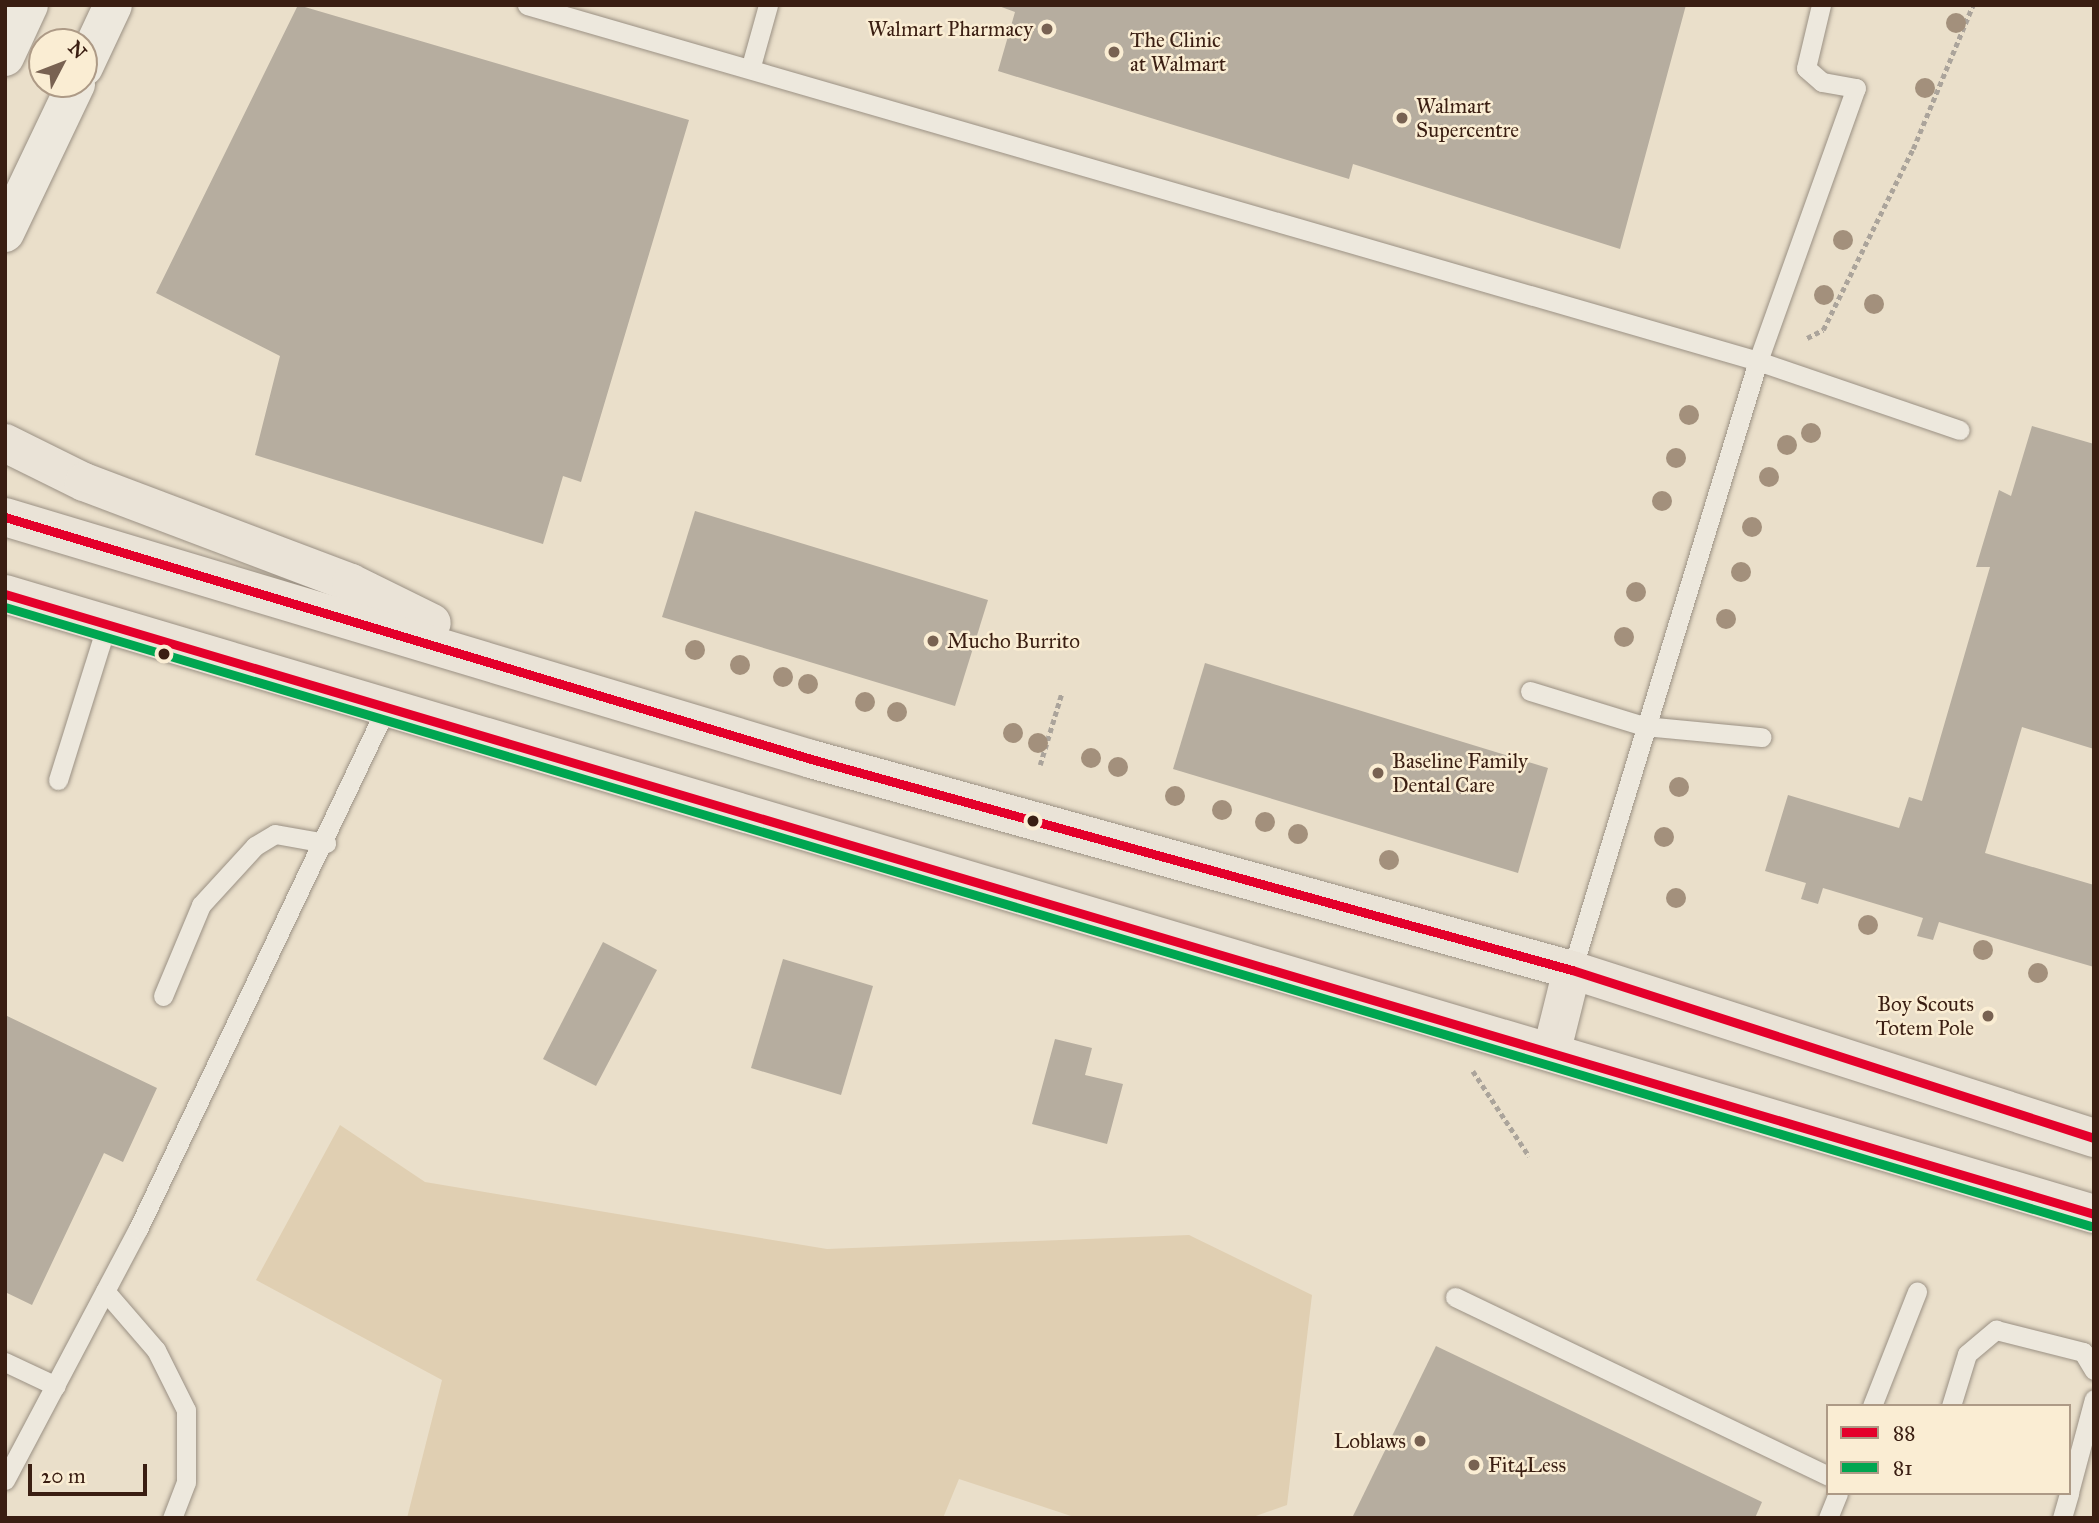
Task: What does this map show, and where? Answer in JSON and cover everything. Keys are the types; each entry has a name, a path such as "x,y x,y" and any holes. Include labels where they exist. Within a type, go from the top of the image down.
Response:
{"main road":[{"path":"5,57 29,5"},
{"path":"98,37 113,5"},
{"path":"5,233 69,98"},
{"path":"5,443 84,482 351,583 518,666"},
{"path":"5,517 518,666 811,759 1572,970 2094,1138"},
{"path":"5,594 1552,1050 2094,1214"},
{"path":"1552,1050 1572,970"}],"lane":[{"path":"527,5 751,66 1758,360 1960,430"},
{"path":"751,66 768,5"},
{"path":"1572,970 1644,726 1758,360 1856,88 1822,82 1807,68 1821,5"},
{"path":"58,780 107,624"},
{"path":"1530,691 1644,726 1761,737"},
{"path":"5,1480 106,1291 326,843 387,706"},
{"path":"163,996 201,905 255,846 275,834 326,843"},
{"path":"106,1291 156,1350 186,1410 186,1482 172,1518"},
{"path":"1873,1404 1917,1292"},
{"path":"1455,1297 1826,1475"},
{"path":"1952,1404 1967,1354 1996,1330 2083,1352 2094,1370"},
{"path":"5,1362 56,1386"},
{"path":"2071,1485 2094,1399"},
{"path":"1828,1518 1837,1495"},
{"path":"2062,1518 2068,1495"}],"path":[{"path":"1807,338 1823,330 1829,318 1913,149 1973,5"},
{"path":"1040,765 1062,692"},
{"path":"1471,1067 1529,1156"}],"shaded area":[{"path":"340,1125 425,1182 827,1249 1189,1235 1312,1295 1287,1505 1250,1518 1077,1518 959,1479 943,1518 407,1518 442,1380 256,1280"}],"building":[{"path":"298,5 689,120 581,482 563,476 543,544 255,455 280,356 156,293"},
{"name":"Walmart Supercentre","path":"996,5 1686,5 1620,249 1353,164 1349,179 998,71 1015,12"},
{"path":"2032,426 2094,444 2094,749 2022,727 1985,853 2094,885 2094,967 1939,922 1933,940 1917,936 1923,918 1823,888 1818,904 1801,899 1806,883 1765,871 1788,795 1899,828 1909,797 1922,801 1990,567 1976,567 1999,490 2011,496"},
{"path":"695,511 988,600 955,706 662,617"},
{"path":"1205,663 1548,768 1518,873 1173,769"},
{"path":"603,942 657,970 596,1086 543,1059"},
{"path":"783,959 873,986 841,1095 751,1068"},
{"path":"5,1015 157,1088 123,1162 104,1153 32,1305 5,1292"},
{"path":"1055,1039 1092,1048 1085,1075 1123,1084 1107,1144 1032,1124"},
{"path":"1436,1346 1762,1502 1755,1518 1352,1518"}],"transit line":[{"name":"88","path":"5,517 811,759 1572,970 2094,1138"},
{"name":"88","path":"5,594 2094,1214"},
{"name":"81","path":"5,607 2091,1226"}],"place":[{"name":"Walmart Pharmacy","path":"1047,29"},
{"name":"The Clinic at Walmart","path":"1114,52"},
{"name":"Walmart Supercentre","path":"1402,118"},
{"name":"Mucho Burrito","path":"933,641"},
{"name":"Baseline Family Dental Care","path":"1378,773"},
{"name":"Boy Scouts Totem Pole","path":"1988,1016"},
{"name":"Loblaws","path":"1420,1441"},
{"name":"Fit4Less","path":"1474,1465"}]}
